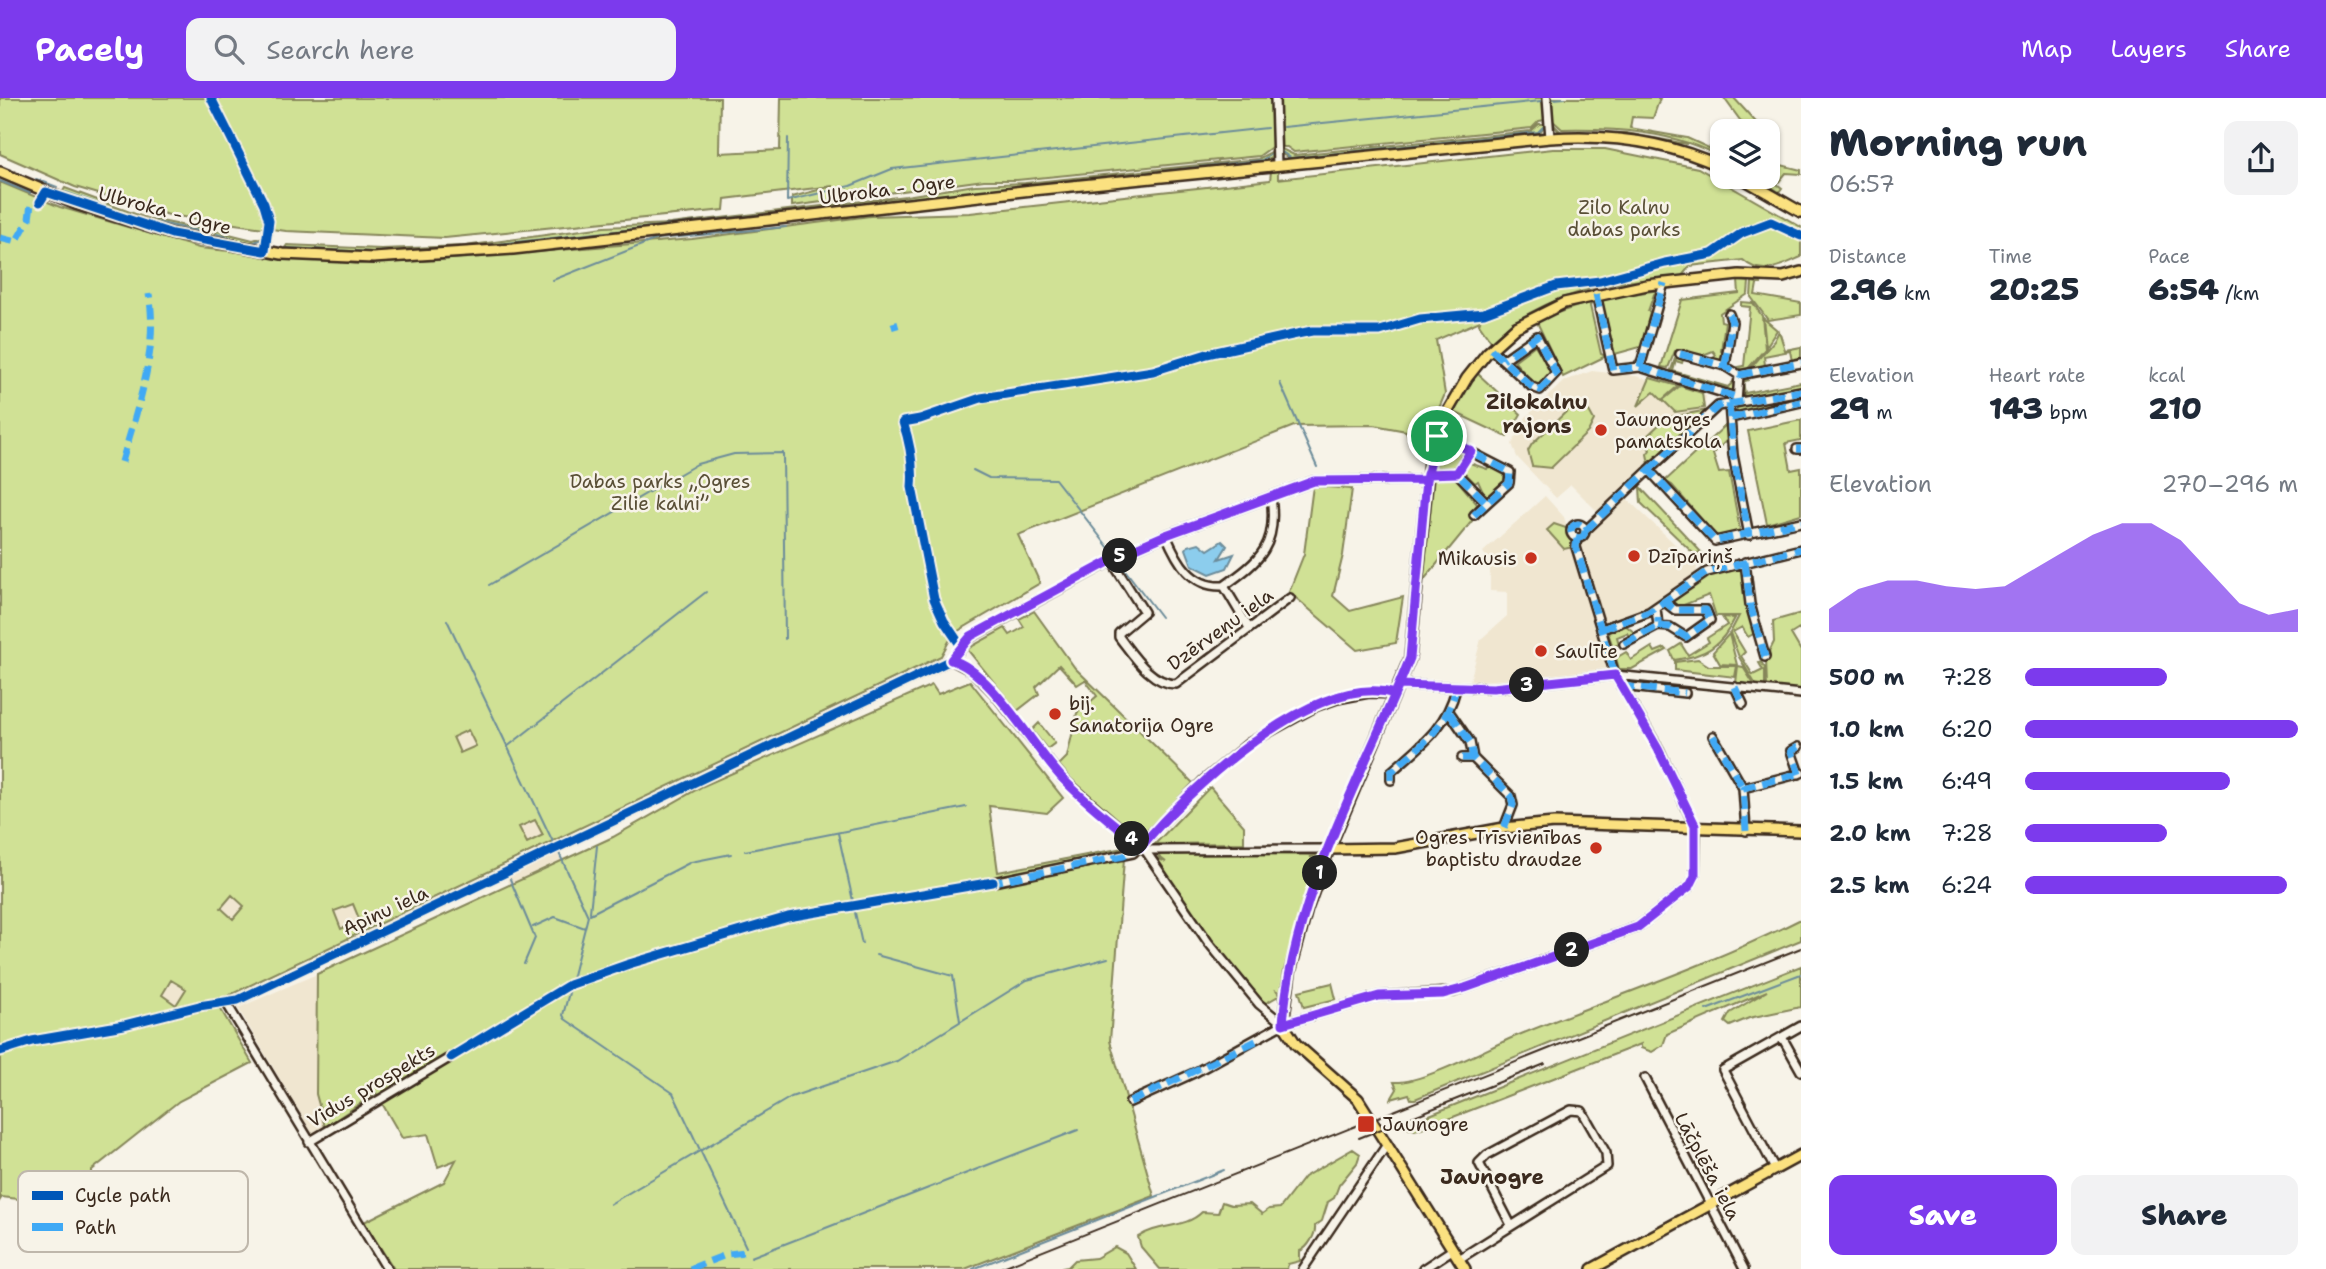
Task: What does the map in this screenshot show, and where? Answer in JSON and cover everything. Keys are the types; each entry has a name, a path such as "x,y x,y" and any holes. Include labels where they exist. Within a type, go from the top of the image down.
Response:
{"main road":[{"name":"Ulbroka - Ogre","path":"0,172 46,192 172,234 265,251 370,258 455,254 1550,138 1600,136 1647,142 1689,153 1710,162"},
{"path":"1760,189 1801,212"},
{"path":"1790,207 1801,217"},
{"path":"1771,278 1801,265"},
{"path":"1465,1269 1365,1110 1350,1091 1294,1042 1283,1024 1285,998 1297,941 1329,849 1397,690 1412,647 1426,477 1437,436 1459,389 1491,349 1534,316 1596,294 1664,283 1739,275 1771,278 1801,272"},
{"path":"1329,849 1395,848 1504,828 1597,823 1696,830 1801,831"},
{"path":"1592,1269 1606,1266 1710,1204 1801,1155"}],"street":[{"path":"211,98 264,204 269,229 265,251"},
{"path":"1275,98 1277,165"},
{"path":"1547,98 1550,138"},
{"path":"1640,367 1664,283"},
{"path":"1596,294 1611,368 1640,367 1734,401"},
{"path":"1725,366 1731,321 1729,314"},
{"path":"1491,349 1532,387 1540,390 1556,373 1537,336 1503,360"},
{"path":"1680,354 1725,366 1739,375 1801,363"},
{"path":"1739,375 1731,418 1733,455 1749,535"},
{"path":"1577,543 1586,531 1718,406 1801,391"},
{"path":"1731,418 1801,402"},
{"path":"1437,436 1510,472 1509,483 1474,515"},
{"path":"1457,473 1471,451"},
{"path":"1649,470 1713,540 1749,535 1801,522"},
{"path":"1283,1024 1259,1004 1208,942 1143,848 1062,778 980,678 959,662 951,660 971,636 1111,560 1166,535 1319,480 1426,477 1457,473"},
{"path":"1457,473 1487,503"},
{"path":"1166,535 1175,558 1187,573 1205,584 1224,586 1247,570 1268,544 1273,530 1271,497"},
{"path":"1130,1102 1196,1072 1283,1024 1379,996 1453,992 1638,927 1690,886 1695,876 1696,830 1658,749 1615,675 1577,543 1569,526 1578,524 1586,531"},
{"path":"1602,629 1636,619 1707,572 1801,549"},
{"name":"Dzērveņu iela","path":"1111,560 1144,612 1119,633 1119,637 1142,666 1168,684 1177,684 1290,597"},
{"path":"1745,562 1750,604 1765,657"},
{"path":"1224,586 1249,628"},
{"path":"1624,644 1658,626 1670,627 1686,637 1710,620 1706,610 1675,610 1665,602"},
{"path":"1656,608 1658,626"},
{"name":"Apiņu iela","path":"136,1022 199,1006 227,1004 951,660"},
{"path":"1143,848 1203,781 1249,743 1336,699 1397,690 1516,687 1615,675 1801,694"},
{"path":"1621,686 1685,693"},
{"path":"1735,687 1743,704"},
{"path":"1391,780 1391,772 1426,741 1450,713 1456,690"},
{"path":"1450,713 1470,742 1473,758 1511,796 1513,805 1504,828"},
{"path":"1713,736 1743,788 1746,831"},
{"path":"1743,788 1800,774 1791,751 1798,747"},
{"path":"1462,758 1473,758"},
{"path":"993,882 1124,856 1143,848 1329,849"},
{"path":"227,1004 387,1269"},
{"path":"1775,1169 1723,1070 1801,1026"},
{"path":"1782,1037 1801,1071"},
{"name":"Vidus prospekts","path":"309,1142 451,1057"},
{"name":"Lāčplēša iela","path":"1645,1078 1744,1269"},
{"path":"1458,1259 1607,1166 1606,1153 1582,1111 1577,1110 1487,1156 1479,1163 1511,1225"},
{"path":"1303,1269 1386,1146"},
{"path":"1423,1269 1452,1250"}],"shaded area":[{"name":"Jaunogres pamatskola","path":"1592,371 1636,376 1706,396 1704,412 1598,512 1571,485 1556,498 1517,457 1512,444 1526,417 1564,381"},
{"path":"1545,496 1564,517 1607,663 1606,671 1541,680 1470,681 1481,639 1507,616 1507,592 1490,591 1490,563 1483,552"},
{"name":"Dzīpariņš","path":"1624,496 1697,565 1696,575 1635,615 1603,626 1579,546"},
{"path":"468,730 476,746 460,754 452,737"},
{"path":"535,819 543,836 527,843 519,827"},
{"path":"557,852 579,898 528,923 506,877"},
{"path":"232,894 245,906 233,920 220,908"},
{"path":"353,904 360,921 341,929 334,911"},
{"path":"317,974 316,1094 325,1127 314,1137 238,1008"},
{"path":"172,980 186,990 176,1005 162,995"}],"green space":[{"path":"0,98 720,98 719,153 780,150 781,98 1271,98 1273,146 1259,156 1017,180 984,180 792,206 792,197 833,186 725,199 724,210 445,238 286,231 169,215 75,187 0,154"},
{"path":"1278,98 1660,98 1653,118 1632,117 1630,128 1687,138 1710,149 1710,152 1685,142 1645,133 1562,129 1552,120 1551,101 1545,120 1539,121 1532,128 1294,152 1287,147 1280,147"},
{"path":"1724,98 1734,98 1753,119 1739,119"},
{"path":"1552,123 1561,132 1626,133 1687,144 1625,135 1560,133"},
{"path":"1539,124 1545,124 1539,134 1291,159 1280,153 1282,149 1294,155 1531,131"},
{"name":"Dabas parks „Ogres Zilie kalni”","path":"1553,149 1605,149 1698,168 1710,175 1710,189 1735,189 1801,227 1801,257 1764,269 1743,260 1690,266 1681,277 1604,286 1556,300 1533,311 1491,341 1479,324 1480,321 1436,340 1445,394 1421,451 1414,451 1406,431 1374,425 1294,426 1018,535 1040,583 953,634 941,656 219,1000 220,1008 252,1063 179,1101 92,1171 18,1171 18,1199 2,1197 0,1200 0,182 60,207 199,248 358,264 692,239 870,216 970,213 1270,180 1271,172 1278,171 1278,179","holes":["468,730 476,746 460,753 453,737","535,820 543,835 527,843 519,827","232,895 244,906 233,919 221,908","353,904 360,921 341,929 334,911","171,980 186,989 176,1005 162,995"]},
{"path":"1273,151 1271,158 1265,161 439,251 379,253 284,249 287,245 381,249 465,246 604,227 670,224 906,196 975,185 1025,183 1258,159"},
{"path":"1780,163 1801,170 1801,174 1786,173 1780,180"},
{"path":"65,188 146,218 211,231 212,234 205,235 144,221 62,193"},
{"path":"217,231 253,240 263,237 252,245 214,236"},
{"path":"1738,281 1749,282 1748,294 1720,313 1721,321 1725,322 1721,351 1726,352 1724,363 1712,360 1716,355 1713,351 1698,357 1675,351 1668,368 1661,367 1682,300 1739,293"},
{"path":"1752,282 1762,284 1757,284 1755,295 1801,303 1801,315 1768,320 1751,297"},
{"path":"1659,290 1654,294 1648,311 1654,313 1644,346 1615,354 1601,299"},
{"path":"1593,301 1590,306 1601,354 1606,356 1563,377 1536,320"},
{"path":"1741,302 1753,303 1762,316 1765,349 1745,372 1733,368 1744,366 1750,307 1741,306"},
{"path":"1763,318 1777,330 1766,347"},
{"path":"1779,331 1785,350 1801,347 1801,359 1792,361 1790,351 1764,356 1765,366 1748,371 1774,341"},
{"path":"1535,345 1551,371 1541,385 1535,385 1514,361"},
{"path":"1676,356 1684,357 1682,363 1676,361 1673,371 1728,387 1734,381 1733,393 1674,375 1671,370"},
{"path":"1476,372 1521,414 1507,437 1454,412"},
{"path":"1748,376 1748,380 1743,382 1745,393 1801,382 1801,387 1746,397 1739,388 1742,378"},
{"path":"1650,378 1678,386 1662,400 1654,392 1638,406"},
{"path":"1680,386 1702,393 1704,408 1675,412 1663,400"},
{"path":"1799,394 1801,401 1737,414 1736,406"},
{"path":"1581,406 1589,411 1594,420 1588,432 1551,468 1532,466 1528,451 1532,444 1568,410"},
{"path":"1708,410 1649,464 1647,454 1650,450 1644,439 1666,418"},
{"path":"1801,420 1801,440 1786,443 1791,470 1801,468 1801,514 1767,524 1748,431"},
{"path":"1728,423 1730,437 1713,454 1719,473 1729,472 1740,530 1718,539 1710,534 1711,530 1672,485 1665,481"},
{"path":"1443,439 1465,453 1457,468 1434,471"},
{"path":"1467,462 1487,469 1490,464 1506,473 1502,486 1486,499 1478,481 1475,483 1462,470"},
{"path":"1454,476 1477,504 1472,521 1423,581 1434,478"},
{"path":"1313,486 1352,489 1343,555 1333,596 1350,611 1403,597 1396,643 1357,650 1289,592 1304,554"},
{"path":"1640,487 1701,552 1694,554 1641,503"},
{"path":"1554,524 1566,528 1573,547 1564,549 1547,530"},
{"path":"1739,567 1743,570 1749,616 1755,633 1748,637 1742,627 1733,632 1745,652 1741,656 1753,675 1763,670 1759,663 1765,668 1765,687 1756,685 1739,657 1730,633 1739,616 1716,616 1709,595 1676,608 1667,602 1708,574"},
{"path":"1034,611 1075,668 1193,783 1140,838 1071,779 1059,765 1067,757 1077,713 1097,696 1085,680 1077,685 1059,665 1036,687 1039,694 1017,711 967,649 1005,628 1010,635 1024,627 1019,619"},
{"path":"1801,613 1801,632 1799,629 1791,634 1801,651 1801,691 1767,687 1766,658 1774,642 1773,621"},
{"path":"1722,617 1735,618 1718,643 1703,653 1674,660 1670,651 1681,644 1688,655 1709,642 1707,638 1727,625"},
{"path":"1624,624 1635,633 1630,638 1627,633 1617,637 1619,644 1613,647 1607,630"},
{"path":"1729,634 1737,665 1720,664 1713,652"},
{"path":"1652,647 1655,652 1665,648 1667,650 1632,669 1619,669 1616,658 1626,652 1631,660"},
{"path":"1698,659 1709,666 1737,666 1735,677 1675,670 1675,662"},
{"path":"1738,666 1743,667 1755,686 1736,683"},
{"path":"970,681 1063,798 1047,813 989,806 998,872 1123,848 1127,843 1135,852 1124,859 1110,1041 1154,1196 965,1269 394,1269 364,1222 444,1182 456,1160 438,1167 428,1134 402,1138 376,1093 325,1127 316,1094 317,974 613,837 703,786 932,685 938,694"},
{"path":"1039,723 1055,743 1047,749 1032,730"},
{"path":"1210,787 1244,826 1244,843 1155,844"},
{"path":"1163,852 1320,855 1310,857 1322,859 1291,953 1282,993 1277,991 1280,995 1266,1003 1260,999 1211,943 1157,863 1157,858 1166,862 1158,856"},
{"path":"1801,919 1801,940 1415,1099 1411,1099 1409,1094 1391,1099 1397,1089 1394,1082 1435,1072 1509,1039 1729,952"},
{"path":"1801,966 1801,1007 1749,1018 1730,1026 1725,1022 1730,1013 1767,991 1667,1034 1663,1045 1652,1052 1641,1048 1641,1044 1448,1119 1415,1130 1407,1127 1407,1124"},
{"path":"1332,983 1336,999 1304,1007 1299,991"},
{"path":"1353,1149 1360,1154 1357,1163 1339,1185 1334,1198 1328,1202 1322,1221 1315,1226 1311,1240 1300,1251 1300,1261 1288,1264 1287,1269 1160,1269 1141,1247 1138,1237 1188,1221 1202,1212 1218,1213 1222,1202 1231,1205 1250,1204 1262,1214 1269,1209 1280,1208 1304,1177"},
{"path":"1115,1247 1126,1253 1136,1269 1057,1269 1068,1267 1075,1260 1096,1258"}],"water":[{"path":"1222,541 1227,546 1219,559 1234,554 1227,568 1210,574 1192,565 1186,549 1188,546 1199,543 1208,550"}],"waterway":[{"path":"1554,99 1565,98"},
{"path":"1283,127 1541,101"},
{"path":"1282,152 1291,158 1538,132 1543,127"},
{"path":"788,138 787,201 850,186 892,169 1267,128"},
{"path":"452,249 1262,160 1271,154"},
{"path":"36,179 57,187"},
{"path":"0,181 30,193"},
{"path":"66,192 146,220 203,232"},
{"path":"553,280 657,239 786,227"},
{"path":"217,234 252,243 260,240"},
{"path":"286,248 371,252 435,250"},
{"path":"1280,383 1317,467"},
{"path":"489,585 697,464 734,454 783,453 785,639"},
{"path":"973,470 989,478 1055,479 1112,552"},
{"path":"1119,562 1161,617"},
{"path":"507,747 706,592"},
{"path":"447,620 554,844"},
{"path":"745,851 966,807"},
{"path":"838,833 853,901"},
{"path":"590,912 597,846"},
{"path":"509,1016 572,979 588,916 559,853"},
{"path":"590,914 691,862 731,854"},
{"path":"510,879 535,938 524,964"},
{"path":"854,908 862,944"},
{"path":"533,927 555,917 585,928"},
{"path":"876,955 953,976 960,1021"},
{"path":"610,1204 791,1097 897,1061 1027,980 1108,958"},
{"path":"1706,1010 1801,974"},
{"path":"570,989 563,1015 565,1019 673,1093 746,1247"},
{"path":"751,1257 1078,1130"},
{"path":"973,1269 1224,1170"}],"railway":[{"path":"998,1269 1801,948"},
{"path":"1359,1138 1545,1064"}],"marked path":[{"path":"0,238 16,242 29,219 31,204"},
{"path":"1640,367 1664,283"},
{"path":"122,462 149,358 149,294"},
{"path":"1596,294 1613,370 1640,367 1736,397"},
{"path":"1725,366 1732,322 1729,314"},
{"path":"894,322 896,329"},
{"path":"1491,349 1532,387 1540,390 1556,373 1537,336 1503,360"},
{"path":"1680,354 1725,366 1739,375 1801,363"},
{"path":"1649,470 1718,406 1801,391"},
{"path":"1731,418 1801,402"},
{"path":"1729,404 1733,455 1749,535"},
{"path":"1437,436 1442,437 1510,472 1509,483 1487,503 1457,473 1470,451"},
{"path":"1585,531 1649,470 1715,541 1801,522"},
{"path":"1427,474 1457,473"},
{"path":"1474,515 1487,503"},
{"path":"1575,524 1581,524 1585,531 1581,538 1575,538 1571,534 1571,528 1575,524"},
{"path":"1577,539 1576,547 1615,675"},
{"path":"1602,629 1649,612 1707,572 1801,549"},
{"path":"1745,562 1750,604 1765,657"},
{"path":"1658,626 1670,627 1686,637 1710,620 1706,610 1675,610 1665,602"},
{"path":"1624,644 1658,626 1658,618"},
{"path":"1621,686 1685,693"},
{"path":"1735,687 1743,704"},
{"path":"1391,780 1391,772 1439,726 1452,703 1456,689"},
{"path":"1450,713 1470,742 1473,758"},
{"path":"1713,736 1743,788"},
{"path":"1798,747 1791,751 1799,774"},
{"path":"1462,758 1473,758 1511,796 1513,805 1504,828"},
{"path":"1746,831 1743,788 1801,773"},
{"path":"989,883 1124,856 1141,847"},
{"path":"1308,1018 1379,996 1453,992 1638,927 1690,886 1695,876 1696,857"},
{"path":"1130,1102 1256,1041"},
{"path":"690,1269 728,1254 746,1252"}],"cycle path":[{"path":"40,202 46,192 172,234 265,251 269,221 264,204 211,98"},
{"path":"0,1051 32,1041 124,1025 199,1006 238,1000 951,660 961,646 944,621 934,599 912,487 911,454 903,422 920,419 981,398 1153,371 1207,354 1312,331 1380,331 1420,319 1484,313 1556,286 1600,281 1665,263 1712,254 1742,233 1771,222 1801,236"},
{"path":"451,1057 569,985 629,964 788,917 993,882"}],"place":[{"name":"Jaunogres pamatskola","path":"1601,430"},
{"name":"Dzīpariņš","path":"1634,556"},
{"name":"Mikausis","path":"1531,558"},
{"name":"Saulīte","path":"1541,651"},
{"name":"bij. Sanatorija Ogre","path":"1055,714"},
{"name":"Ogres Trīsvienības baptistu draudze","path":"1596,848"},
{"name":"Jaunogre","path":"1366,1124"}],"district":[{"name":"Zilokalnu rajons","path":"1537,414"},
{"name":"Jaunogre","path":"1492,1177"}],"route":[{"path":"1437,436 1429,461 1426,480 1410,658 1399,685 1376,740 1347,805 1307,909 1290,972 1283,1024 1379,996 1443,994 1465,988 1638,927 1658,914 1690,886 1695,876 1695,825 1658,749 1615,675 1456,690 1399,685 1395,694 1369,693 1336,699 1317,706 1237,752 1189,794 1141,847 1062,778 994,693 972,671 951,660 971,636 1129,551 1166,535 1314,481 1426,480 1427,474 1457,473 1471,451 1437,436"}],"park label":[{"name":"Zilo Kalnu dabas parks","path":"1624,218"}]}
